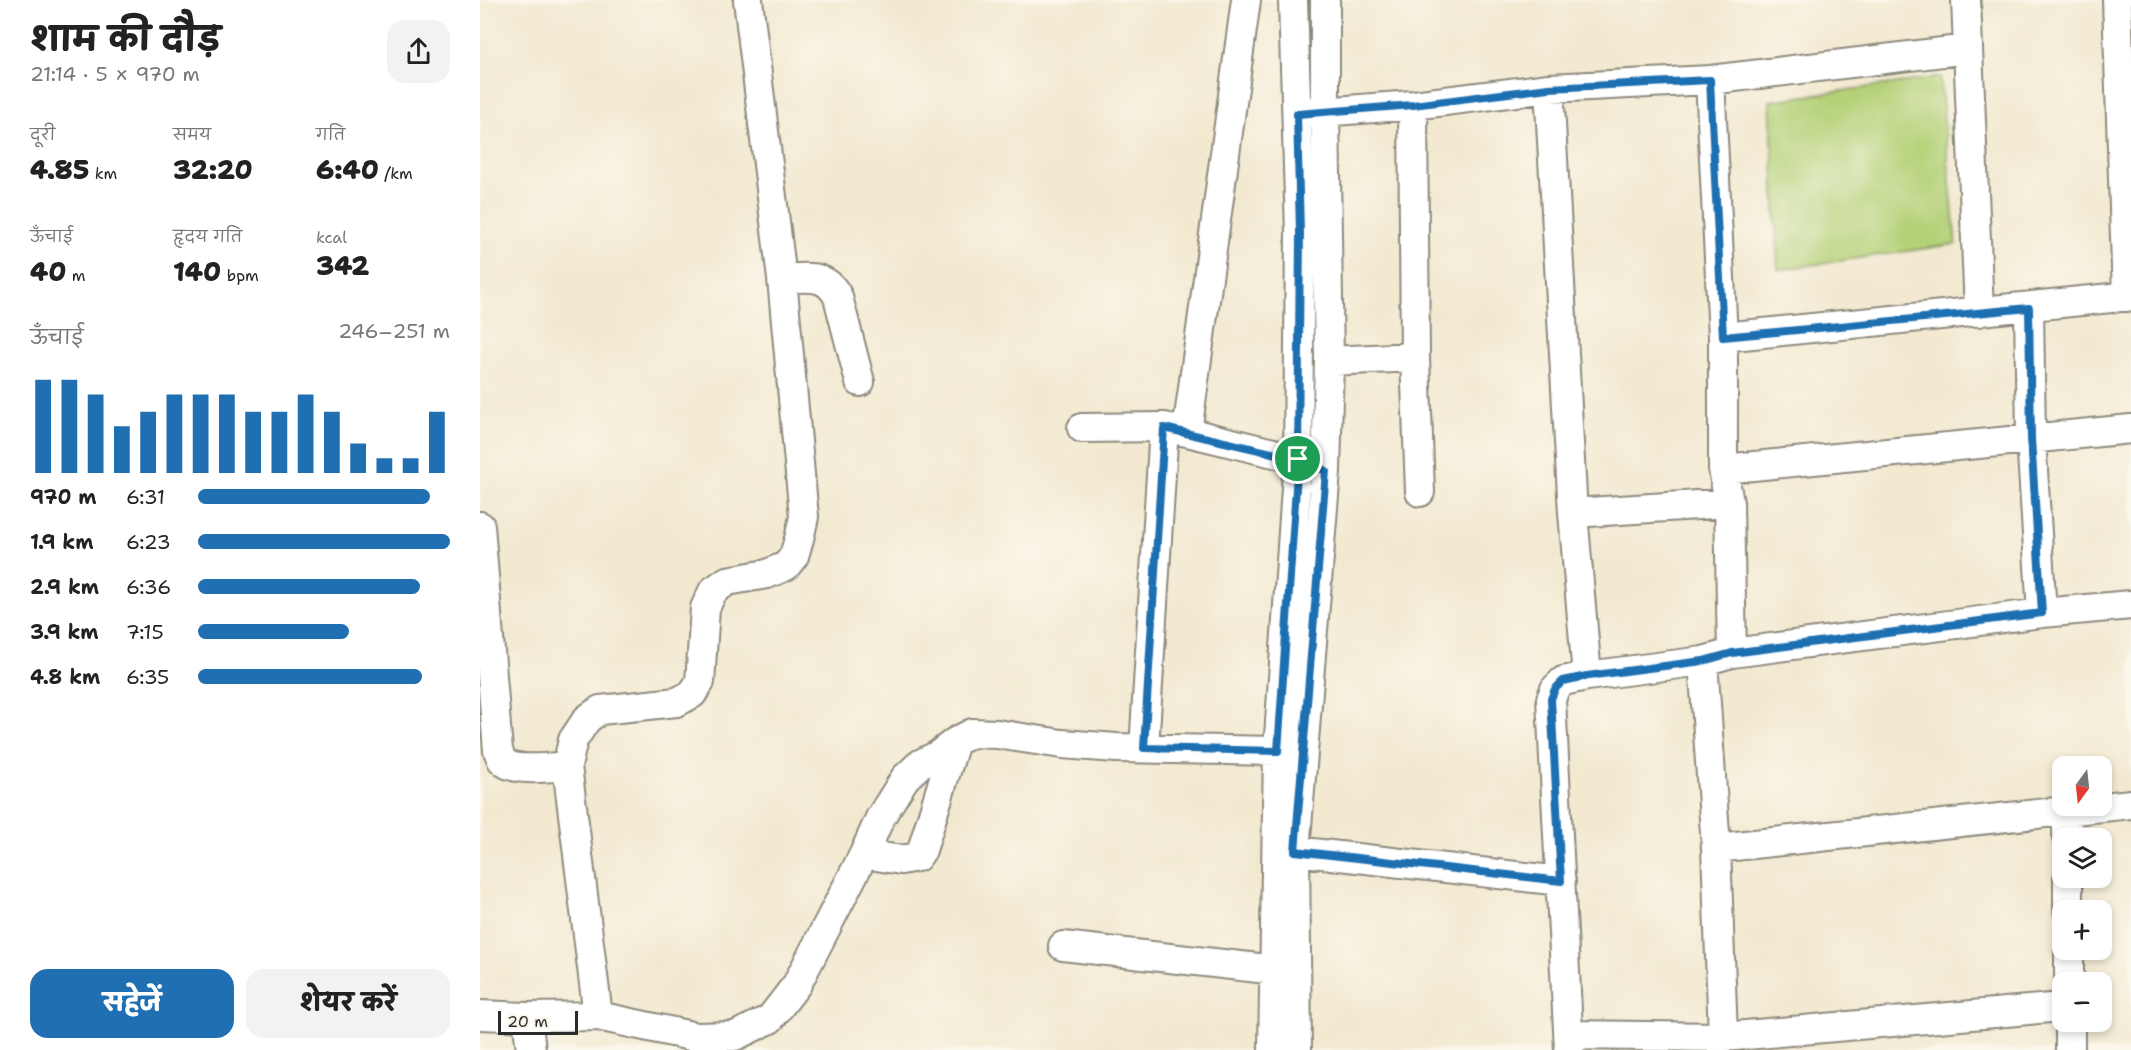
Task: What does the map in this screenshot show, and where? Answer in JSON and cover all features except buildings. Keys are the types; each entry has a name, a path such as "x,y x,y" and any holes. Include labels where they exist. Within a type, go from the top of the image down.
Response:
{"street":[{"path":"598,1016 567,766 573,740 587,719 600,710 677,702 692,694 700,682 705,608 712,591 727,581 767,574 786,566 794,556 804,517 782,279 748,0"},
{"path":"1144,748 1176,430 1246,0"},
{"path":"1274,1050 1278,751 1298,459 1300,233 1293,0"},
{"path":"1297,1050 1295,851 1326,471 1329,361 1324,111 1325,0"},
{"path":"1966,0 1978,312"},
{"path":"1723,337 2029,308 2129,296 2117,0"},
{"path":"1297,114 1413,105 1549,88 1710,80 1968,50"},
{"path":"1710,80 1723,337 1723,469 1729,503 1732,653"},
{"path":"1549,88 1573,513 1587,676"},
{"path":"1413,105 1415,357 1420,492"},
{"path":"782,279 813,278 827,282 833,287 838,297 860,382"},
{"path":"2029,308 2031,438 2042,613"},
{"path":"1329,361 1415,357"},
{"path":"1082,428 1176,430 1298,459 1326,471"},
{"path":"1723,469 2131,429"},
{"path":"1573,513 1729,503"},
{"path":"480,526 498,751 503,760 512,766 567,766"},
{"path":"2052,1008 1722,1036 1569,1042 1551,699 1555,689 1563,681 1587,676 1703,661 1732,653 2042,613 2131,605"},
{"path":"1703,661 1716,848 1722,1036"},
{"path":"480,1015 598,1016 697,1044 735,1036 770,1019 797,984 880,818 905,778 920,764 972,734 997,734 1062,744 1278,751"},
{"path":"864,854 901,860 917,857 922,850 955,742"},
{"path":"1716,848 2067,825 2131,804"},
{"path":"1295,851 1561,881"},
{"path":"1063,946 1275,970"},
{"path":"527,1017 531,1050"},
{"path":"2070,1032 2070,1050"}],"green space":[{"path":"1940,77 1956,244 1778,270 1770,101"}],"route":[{"path":"1298,459 1278,751 1144,748 1164,428 1298,459 1326,471 1295,851 1561,881 1551,699 1555,689 1563,681 1703,661 1732,653 2042,613 2031,438 2029,308 1723,337 1710,80 1549,88 1413,105 1297,114 1300,233 1298,459"}]}
